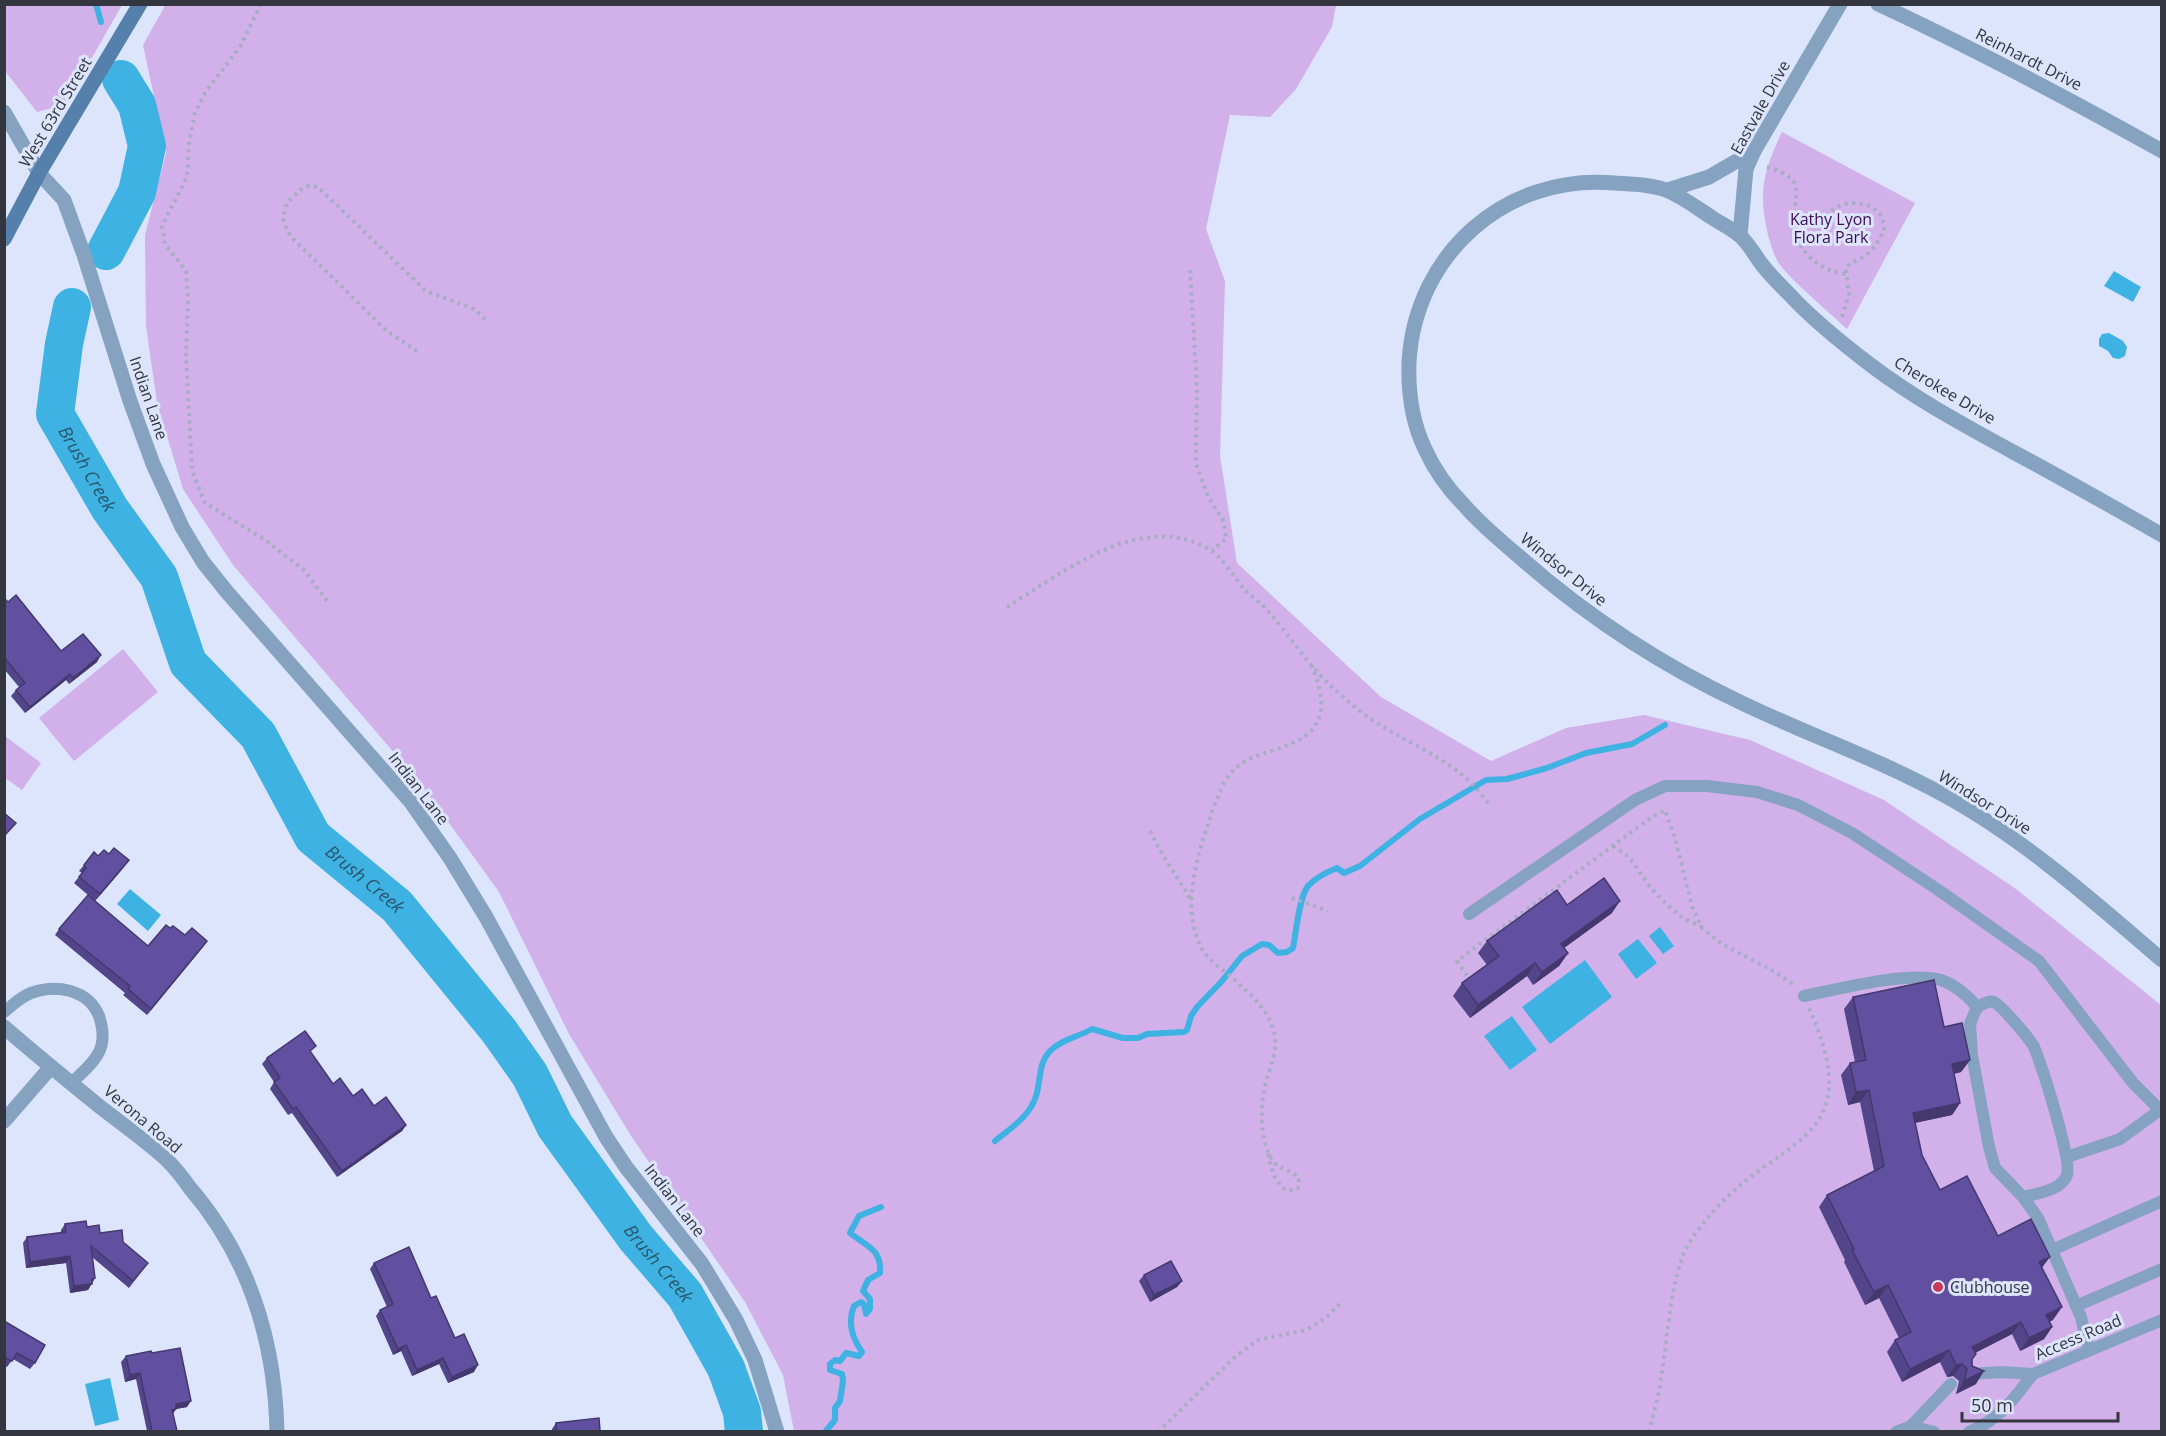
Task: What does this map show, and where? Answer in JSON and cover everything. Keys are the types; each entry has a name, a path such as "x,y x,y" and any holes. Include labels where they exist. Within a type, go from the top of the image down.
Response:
{"main road":[{"name":"West 63rd Street","path":"4,239 39,173 140,4"}],"street":[{"name":"Eastvale Drive","path":"1740,235 1746,169 1754,151 1840,4"},
{"name":"Reinhardt Drive","path":"1878,4 1934,30 2081,106 2162,151"},
{"name":"Indian Lane","path":"4,111 39,173 64,200 84,255 130,401 153,464 182,527 203,562 227,592 410,801 450,858 486,917 606,1137 626,1167 702,1264 736,1320 755,1360 776,1428"},
{"path":"1668,190 1709,177 1754,151"},
{"name":"Windsor Drive","path":"1740,235 1668,190 1644,185 1599,181 1562,184 1527,195 1499,208 1474,227 1456,244 1428,286 1415,321 1410,346 1408,381 1412,408 1423,445 1438,474 1464,506 1504,544 1547,581 1624,637 1668,665 1745,705 1901,773 1943,794 1998,828 2058,870 2162,960"},
{"name":"Cherokee Drive","path":"1740,235 1794,300 1874,368 1955,420 2162,535"},
{"name":"Verona Road","path":"4,1027 168,1162 208,1208 229,1240 252,1290 267,1338 276,1394 278,1431"},
{"path":"4,1121 51,1067"}],"lane":[{"path":"1469,914 1635,800 1665,786 1707,786 1757,792 1798,805 1852,833 1937,889 2039,961 2133,1083 2161,1111 2120,1138 2067,1156"},
{"path":"1804,996 1888,980 1923,978 1941,980 1964,992 1977,1007"},
{"path":"4,1012 31,993 52,989 71,990 85,998 96,1009 103,1026 103,1039 99,1052 92,1063 71,1083"},
{"path":"2023,1197 2057,1187 2063,1182 2068,1174 2067,1156 2033,1045 1994,1002 1987,1002 1977,1007 1970,1024 1972,1055 1995,1168 2023,1197 2037,1218 2076,1306 2090,1350"},
{"path":"2052,1250 2162,1201"},
{"path":"2076,1306 2162,1269"},
{"name":"Access Road","path":"1971,1374 2001,1372 2033,1374 2162,1320"},
{"path":"1969,1431 1985,1425 2008,1407 2033,1374"},
{"path":"1896,1431 1911,1426 1951,1384"},
{"path":"1911,1426 1934,1431"}],"path":[{"path":"261,4 240,47 206,91 195,113 189,142 186,177 162,226 165,244 186,272 189,298 186,356 192,471 205,503 262,538 303,569 327,601"},
{"path":"1767,167 1779,170 1793,181 1796,188 1794,203 1796,212 1810,222 1820,222 1846,202 1857,203 1879,212 1885,226 1879,242 1871,252 1849,263 1846,269 1849,295 1840,323"},
{"path":"417,351 387,331 290,236 283,219 287,203 300,190 308,186 318,187 426,291 474,309 488,322"},
{"path":"1802,218 1795,224 1795,232 1807,255 1829,270 1845,274"},
{"path":"1190,270 1197,388 1196,464 1208,496 1224,522 1226,539 1212,550"},
{"path":"1007,607 1105,549 1136,539 1167,535 1192,541 1212,550 1244,589 1266,608 1312,666 1358,710 1387,730 1444,762 1466,778 1491,806"},
{"path":"1268,1154 1277,1165 1292,1171 1299,1178 1298,1188 1288,1191 1280,1186 1272,1172 1268,1154 1262,1119 1264,1090 1274,1060 1275,1036 1268,1015 1203,950 1191,913 1194,875 1209,822 1224,783 1241,764 1298,741 1315,727 1321,710 1321,690 1312,666"},
{"path":"1472,982 1457,961 1649,819 1665,810 1675,838 1692,906 1702,928"},
{"path":"1150,831 1162,856 1179,879 1192,903"},
{"path":"1612,846 1629,857 1650,887 1683,918 1702,928 1722,944 1792,982 1804,996 1818,1027 1829,1063 1830,1089 1824,1110 1810,1133 1722,1200 1684,1253 1670,1311 1661,1381 1648,1431"},
{"path":"1292,898 1328,911"},
{"path":"1158,1431 1236,1356 1258,1340 1306,1330 1326,1318 1342,1301"}],"green space":[{"path":"5,4 122,4 65,105 37,112 5,71"},
{"path":"166,4 1336,5 1332,27 1296,89 1270,117 1230,115 1206,229 1225,281 1220,456 1237,563 1381,697 1491,761 1566,728 1644,715 1750,740 1884,800 2016,889 2161,1005 2161,1431 794,1431 783,1375 745,1302 631,1136 569,1034 499,892 420,783 233,565 183,489 157,403 146,326 145,235 166,153 143,45"},
{"name":"Kathy Lyon Flora Park","path":"1782,132 1915,203 1847,329 1787,273 1774,255 1765,220 1763,194 1770,159"},
{"path":"123,649 158,692 74,761 39,718"},
{"path":"5,736 41,763 22,790 5,778"}],"water":[{"path":"2114,271 2141,287 2133,302 2104,286"},
{"path":"2109,333 2123,341 2127,347 2125,356 2119,359 2113,358 2108,351 2099,346 2102,334"},
{"path":"130,889 161,915 148,931 117,904"},
{"path":"1660,927 1674,946 1663,954 1649,936"},
{"path":"1638,939 1657,963 1636,979 1618,954"},
{"path":"1585,960 1612,997 1550,1044 1522,1007"},
{"path":"1512,1016 1537,1050 1510,1070 1484,1036"},
{"path":"110,1378 119,1420 95,1426 85,1384"}],"building":[{"path":"16,595 61,651 83,634 101,655 73,678 70,674 30,707 16,690 25,683 4,657 4,598 8,602"},
{"path":"4,813 16,823 4,836"},
{"path":"114,848 129,860 100,894 79,877 86,868 84,865 94,852 98,856 104,850 109,854"},
{"path":"1604,878 1620,901 1561,944 1568,953 1542,972 1535,963 1478,1005 1462,983 1499,956 1487,941 1557,890 1567,905"},
{"path":"88,895 148,946 166,925 170,928 173,926 185,935 192,928 207,941 151,1009 128,989 130,986 59,929"},
{"path":"1934,980 1944,1027 1962,1023 1970,1060 1952,1064 1960,1103 1913,1113 1922,1155 1940,1190 1967,1176 1998,1236 2031,1219 2050,1257 2039,1262 2062,1307 2046,1315 2052,1327 2029,1338 2021,1322 1972,1347 1976,1354 1972,1359 1972,1366 1984,1371 1964,1381 1967,1369 1962,1364 1956,1365 1949,1350 1910,1369 1895,1340 1911,1332 1888,1285 1874,1292 1827,1195 1884,1166 1869,1090 1856,1092 1850,1063 1866,1060 1853,997"},
{"path":"305,1031 316,1046 310,1051 333,1084 340,1078 353,1096 362,1089 374,1106 386,1097 406,1125 342,1171 296,1107 293,1109 274,1082 280,1078 267,1058"},
{"path":"86,1221 87,1227 99,1225 100,1233 122,1230 123,1242 148,1263 133,1281 91,1246 95,1278 92,1279 92,1284 74,1286 70,1256 30,1262 27,1237 66,1232 65,1224"},
{"path":"409,1247 431,1298 436,1296 455,1338 464,1334 478,1365 452,1377 443,1358 417,1370 406,1345 398,1349 380,1310 393,1304 374,1263"},
{"path":"1171,1261 1182,1281 1154,1295 1144,1275"},
{"path":"4,1321 45,1345 35,1363 17,1353 12,1361 4,1357"},
{"path":"180,1348 191,1401 176,1404 176,1409 172,1410 177,1431 152,1431 140,1373 130,1375 126,1356"},
{"path":"599,1418 600,1431 557,1431 556,1423"}],"waterway":[{"name":"Brush Creek","path":"96,4 101,22"},
{"name":"Brush Creek","path":"106,251 137,192 147,146 137,105 121,79"},
{"name":"Brush Creek","path":"72,307 64,344 55,414 110,509 159,577 188,663 258,735 313,837 397,906 499,1031 530,1075 555,1126 636,1238 685,1295 726,1368 742,1412 744,1432"},
{"path":"995,1141 1029,1110 1036,1096 1043,1061 1050,1051 1060,1044 1092,1029 1123,1038 1184,1032 1197,1007 1242,956 1262,944 1269,945 1278,953 1287,952 1293,948 1302,898 1308,886 1318,877 1337,868 1344,873 1360,866 1420,819 1486,780 1507,779 1547,768 1586,753 1632,744 1665,725"},
{"path":"825,1432 835,1420 835,1408 840,1401 843,1381 842,1374 830,1370 830,1364 835,1360 840,1361 846,1353 859,1356 862,1352 852,1330 852,1312 854,1306 861,1302 864,1304 866,1314 870,1309 870,1299 863,1291 868,1280 880,1273 880,1265 875,1253 850,1233 859,1216 881,1207"}],"place":[{"name":"Clubhouse","path":"1938,1287"}]}
